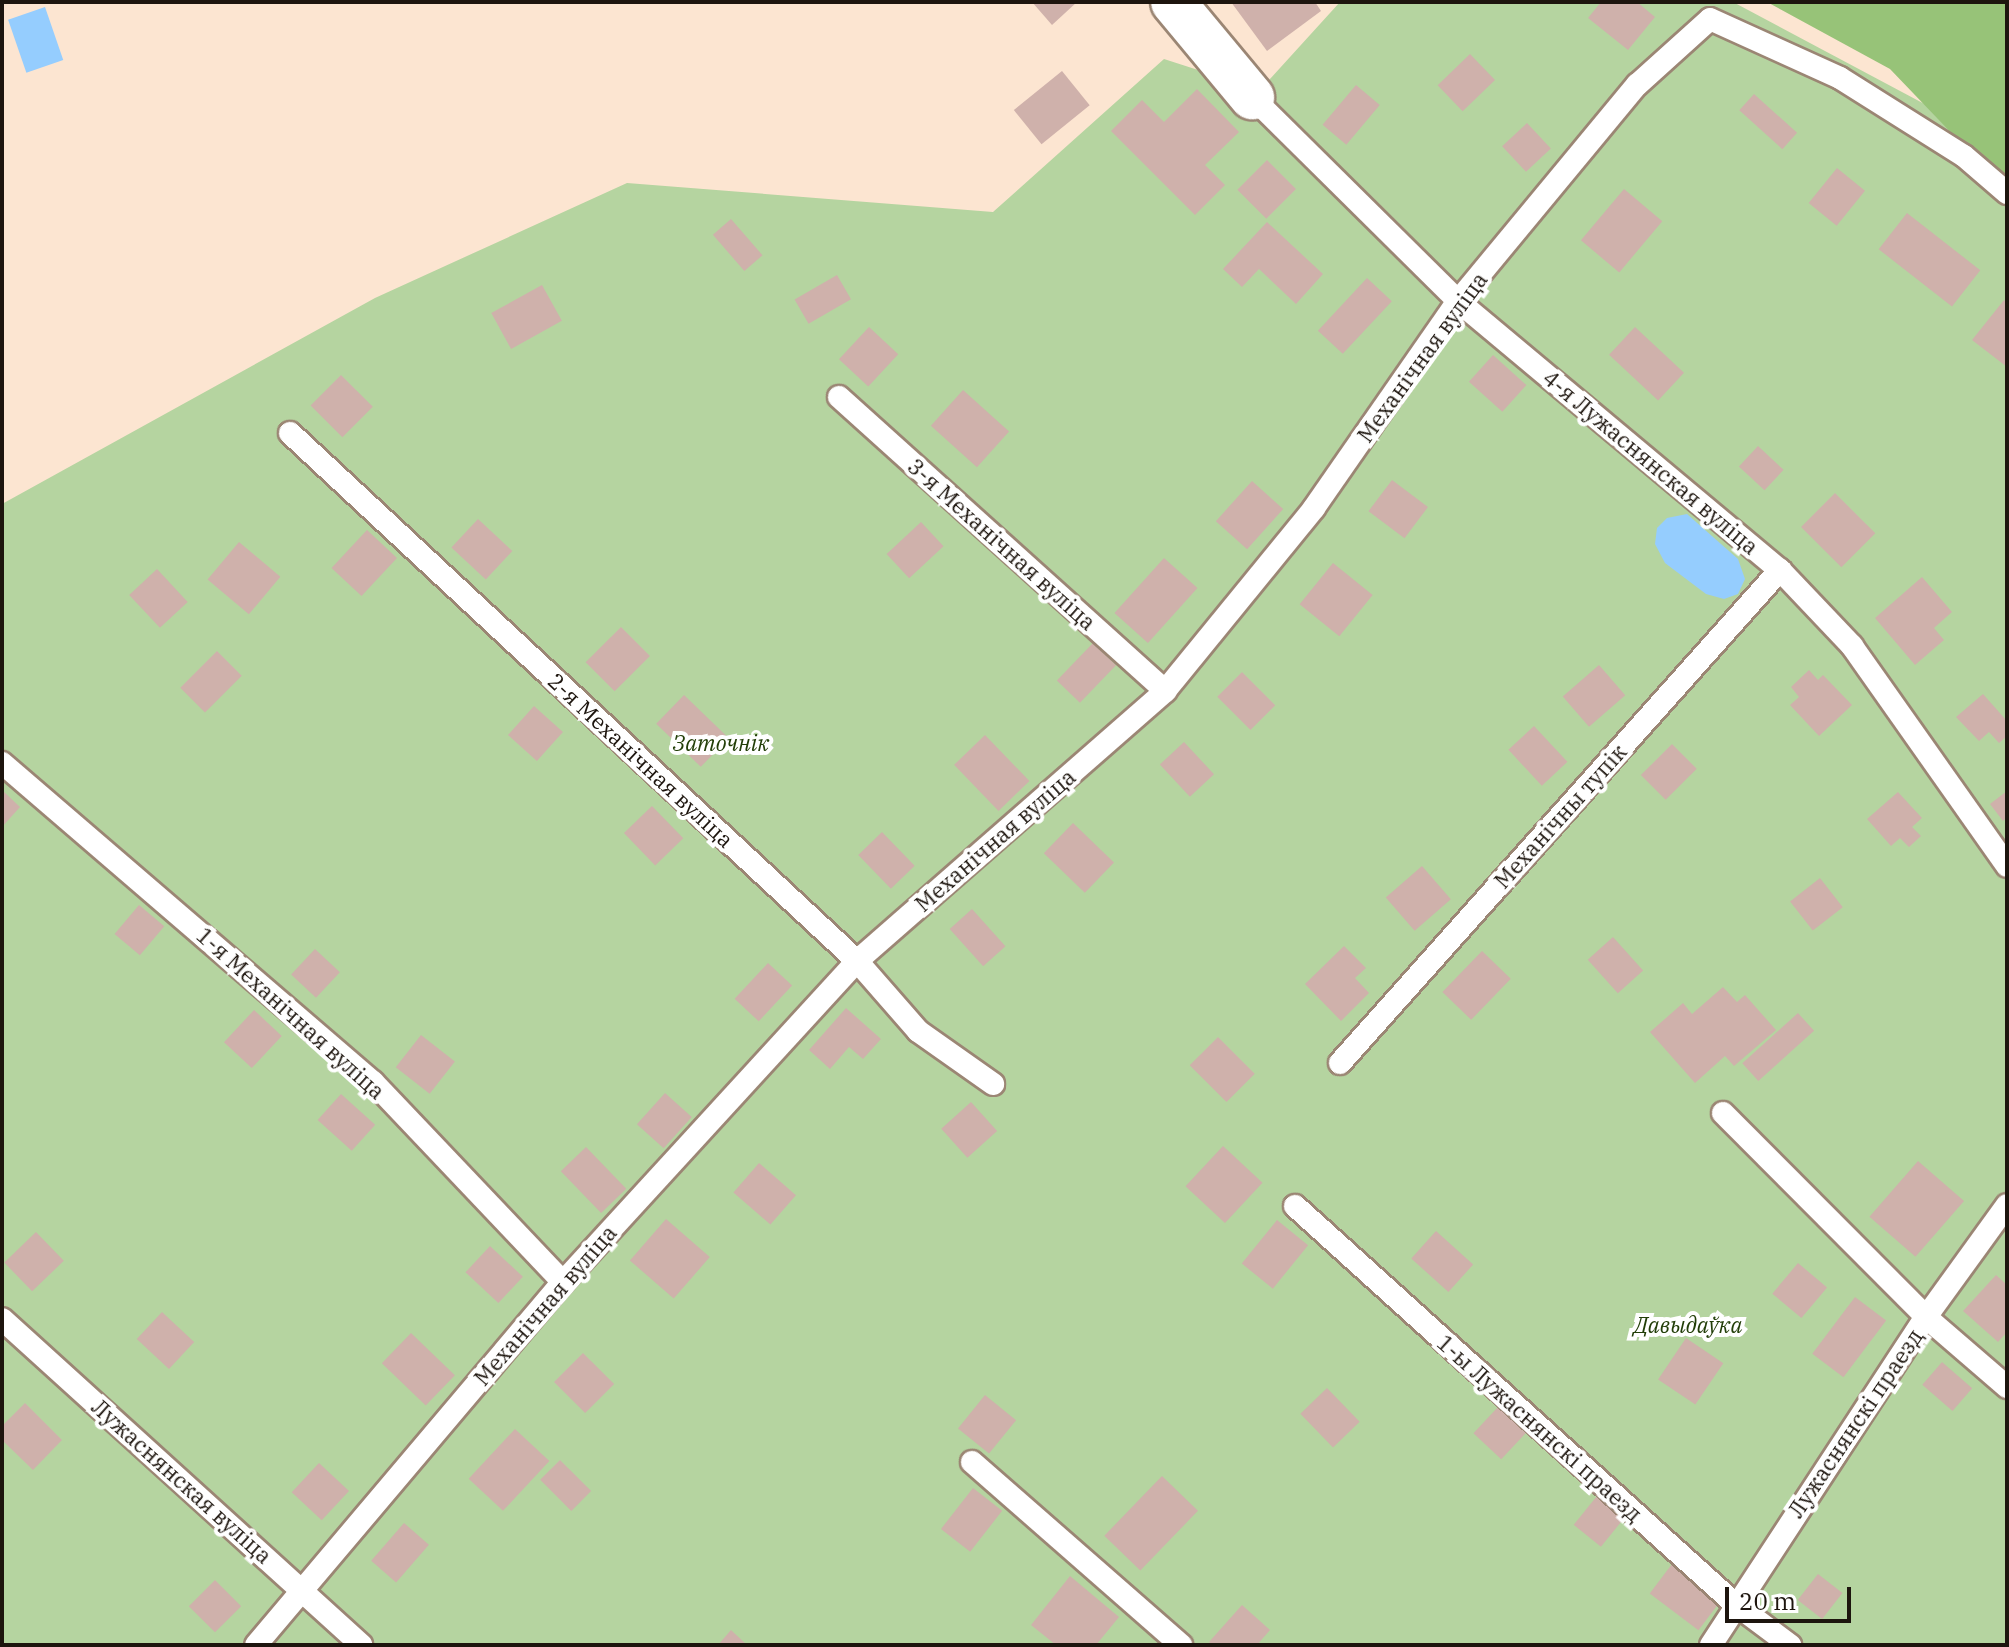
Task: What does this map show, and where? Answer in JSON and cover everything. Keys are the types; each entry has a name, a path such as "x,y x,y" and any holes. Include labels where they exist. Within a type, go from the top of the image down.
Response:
{"street":[{"path":"1173,2 1252,97"}],"lane":[{"name":"Механічная вуліца","path":"256,1645 563,1282 857,961 1165,691 1314,508 1458,301 1637,85 1710,19 1840,78 1964,156 2007,193"},
{"name":"4-я Лужаснянская вуліца","path":"1252,97 1458,301 1780,570 1852,646 2007,866"},
{"name":"3-я Механічная вуліца","path":"839,397 1165,691"},
{"name":"2-я Механічная вуліца","path":"290,433 857,961 918,1031 993,1084"},
{"name":"Механічны тупік","path":"1340,1063 1780,570"},
{"name":"1-я Механічная вуліца","path":"2,763 373,1082 563,1282"},
{"path":"1723,1113 1926,1317 2007,1387"},
{"name":"Лужаснянскі праезд","path":"1711,1645 1735,1604 1926,1317 2007,1205"},
{"name":"1-ы Лужаснянскі праезд","path":"1295,1206 1735,1604 1790,1645"},
{"name":"Лужаснянская вуліца","path":"2,1319 361,1645"},
{"path":"972,1462 1181,1645"}],"green space":[{"name":"Заточнік","path":"1340,2 1733,2 1994,141 2007,153 2007,1645 2,1645 2,504 375,298 627,183 993,212 1164,59 1260,90"},
{"path":"1767,2 2007,2 2007,191 1890,69"}],"water":[{"path":"45,7 63,60 26,73 8,20"},
{"path":"1687,514 1738,559 1745,579 1738,594 1724,599 1706,594 1665,563 1655,544 1657,528 1667,518"}],"building":[{"path":"1032,2 1077,2 1052,25"},
{"path":"1231,2 1315,2 1321,11 1267,51"},
{"path":"1601,2 1637,2 1655,17 1628,50 1588,18"},
{"path":"1470,54 1495,80 1463,111 1438,85"},
{"path":"1062,71 1090,105 1042,144 1014,110"},
{"path":"1356,85 1380,105 1346,145 1323,125"},
{"path":"1197,89 1239,132 1205,165 1225,185 1195,215 1111,131 1142,100 1164,122"},
{"path":"1754,94 1797,133 1782,149 1739,110"},
{"path":"1527,123 1551,149 1526,172 1502,146"},
{"path":"1267,160 1296,189 1266,219 1237,190"},
{"path":"1837,168 1865,191 1837,226 1809,203"},
{"path":"1624,189 1662,221 1619,272 1581,240"},
{"path":"1907,213 1980,270 1952,307 1879,249"},
{"path":"731,219 762,255 744,271 713,235"},
{"path":"1267,222 1323,274 1296,304 1259,269 1242,287 1223,269"},
{"path":"837,275 851,299 809,324 795,300"},
{"path":"1367,278 1392,301 1343,354 1318,331"},
{"path":"542,285 562,321 511,349 491,313"},
{"path":"2004,300 2007,303 2007,367 1972,340"},
{"path":"869,327 898,354 868,386 839,359"},
{"path":"1635,327 1684,373 1658,400 1609,355"},
{"path":"1493,355 1526,385 1502,412 1469,382"},
{"path":"341,375 373,407 342,437 311,405"},
{"path":"963,390 1009,431 977,467 931,426"},
{"path":"1758,446 1784,470 1765,490 1739,466"},
{"path":"1392,480 1428,507 1404,538 1369,511"},
{"path":"1252,481 1283,509 1247,549 1216,521"},
{"path":"1835,493 1875,533 1841,567 1801,527"},
{"path":"478,519 512,551 486,580 451,548"},
{"path":"921,522 944,546 909,578 887,554"},
{"path":"367,530 397,558 362,596 332,568"},
{"path":"239,542 280,577 249,614 208,580"},
{"path":"1164,558 1197,588 1148,643 1114,613"},
{"path":"1333,563 1373,595 1339,636 1300,604"},
{"path":"157,569 188,602 160,628 129,595"},
{"path":"1922,577 1952,612 1934,628 1944,640 1915,665 1875,618"},
{"path":"621,627 650,656 615,691 586,662"},
{"path":"1093,643 1116,665 1080,703 1057,680"},
{"path":"217,651 242,676 205,713 180,688"},
{"path":"1599,665 1625,695 1589,727 1563,696"},
{"path":"1809,670 1818,680 1823,675 1852,705 1819,736 1790,705 1799,697 1791,687"},
{"path":"1242,672 1275,705 1250,730 1217,697"},
{"path":"1983,694 2007,721 2007,736 1999,743 1989,732 1979,741 1956,717"},
{"path":"684,695 729,738 701,767 656,724"},
{"path":"534,706 563,732 537,761 508,735"},
{"path":"1534,726 1567,762 1542,786 1508,750"},
{"path":"985,735 1029,781 999,811 954,765"},
{"path":"1184,742 1214,774 1190,797 1160,765"},
{"path":"1672,744 1697,769 1666,800 1641,775"},
{"path":"2,790 20,807 2,827"},
{"path":"2007,791 2007,817 2003,821 1990,804"},
{"path":"1898,792 1922,818 1912,827 1921,836 1909,847 1900,838 1891,846 1867,819"},
{"path":"652,806 683,838 655,865 624,833"},
{"path":"1073,823 1114,863 1085,893 1044,853"},
{"path":"882,832 915,866 891,889 858,855"},
{"path":"1422,866 1451,899 1415,931 1386,897"},
{"path":"1820,878 1843,907 1813,931 1790,901"},
{"path":"139,905 164,926 140,955 115,934"},
{"path":"972,909 1005,946 983,966 950,929"},
{"path":"1613,937 1643,970 1618,993 1588,960"},
{"path":"1344,946 1366,968 1355,978 1369,993 1341,1021 1305,984"},
{"path":"315,949 340,972 316,998 291,975"},
{"path":"1482,951 1511,979 1471,1020 1442,992"},
{"path":"768,963 792,986 759,1021 735,999"},
{"path":"1723,987 1737,1002 1745,995 1776,1030 1734,1066 1725,1056 1695,1083 1650,1032 1683,1003 1692,1014"},
{"path":"846,1008 881,1039 863,1059 849,1047 830,1069 809,1050"},
{"path":"254,1010 282,1036 252,1068 224,1042"},
{"path":"1798,1013 1814,1031 1758,1081 1742,1063"},
{"path":"421,1035 455,1061 430,1094 396,1067"},
{"path":"1218,1037 1255,1074 1226,1102 1190,1065"},
{"path":"665,1093 692,1117 664,1148 637,1124"},
{"path":"341,1094 375,1125 352,1151 318,1120"},
{"path":"971,1102 997,1131 967,1158 941,1129"},
{"path":"1223,1146 1262,1183 1225,1223 1185,1186"},
{"path":"586,1147 626,1189 601,1213 561,1171"},
{"path":"1918,1161 1964,1201 1915,1257 1869,1217"},
{"path":"759,1163 796,1195 770,1225 733,1192"},
{"path":"666,1219 710,1257 674,1299 630,1261"},
{"path":"1277,1220 1308,1245 1273,1289 1242,1264"},
{"path":"1436,1231 1473,1264 1448,1292 1411,1258"},
{"path":"36,1232 64,1261 32,1291 4,1263"},
{"path":"490,1246 523,1277 498,1303 465,1272"},
{"path":"1798,1263 1827,1287 1801,1318 1772,1294"},
{"path":"1996,1275 2007,1285 2007,1332 1998,1342 1963,1311"},
{"path":"1855,1297 1886,1320 1843,1377 1812,1354"},
{"path":"162,1312 194,1342 169,1369 137,1339"},
{"path":"411,1333 455,1375 426,1406 382,1363"},
{"path":"1686,1338 1723,1363 1695,1405 1658,1379"},
{"path":"583,1353 614,1384 585,1413 554,1382"},
{"path":"1942,1362 1972,1388 1953,1411 1922,1385"},
{"path":"1327,1388 1360,1422 1333,1448 1300,1414"},
{"path":"985,1395 1016,1420 989,1454 958,1428"},
{"path":"25,1403 62,1440 33,1470 2,1440 2,1426"},
{"path":"1498,1407 1526,1433 1501,1459 1473,1433"},
{"path":"515,1429 549,1461 503,1511 469,1479"},
{"path":"560,1460 591,1491 571,1511 540,1480"},
{"path":"319,1463 349,1491 322,1520 292,1492"},
{"path":"1162,1476 1198,1511 1140,1570 1104,1536"},
{"path":"973,1488 1002,1511 970,1552 941,1529"},
{"path":"1597,1496 1624,1518 1601,1547 1574,1525"},
{"path":"404,1523 429,1545 396,1582 371,1561"},
{"path":"1672,1564 1721,1601 1698,1630 1650,1594"},
{"path":"1818,1574 1842,1593 1822,1619 1798,1600"},
{"path":"1070,1576 1119,1617 1096,1645 1056,1645 1031,1625"},
{"path":"215,1580 241,1606 215,1632 189,1606"},
{"path":"1242,1605 1270,1630 1257,1645 1213,1645 1209,1642"},
{"path":"731,1630 747,1645 718,1645"}],"park label":[{"name":"Давыдаўка","path":"1688,1325"}]}
